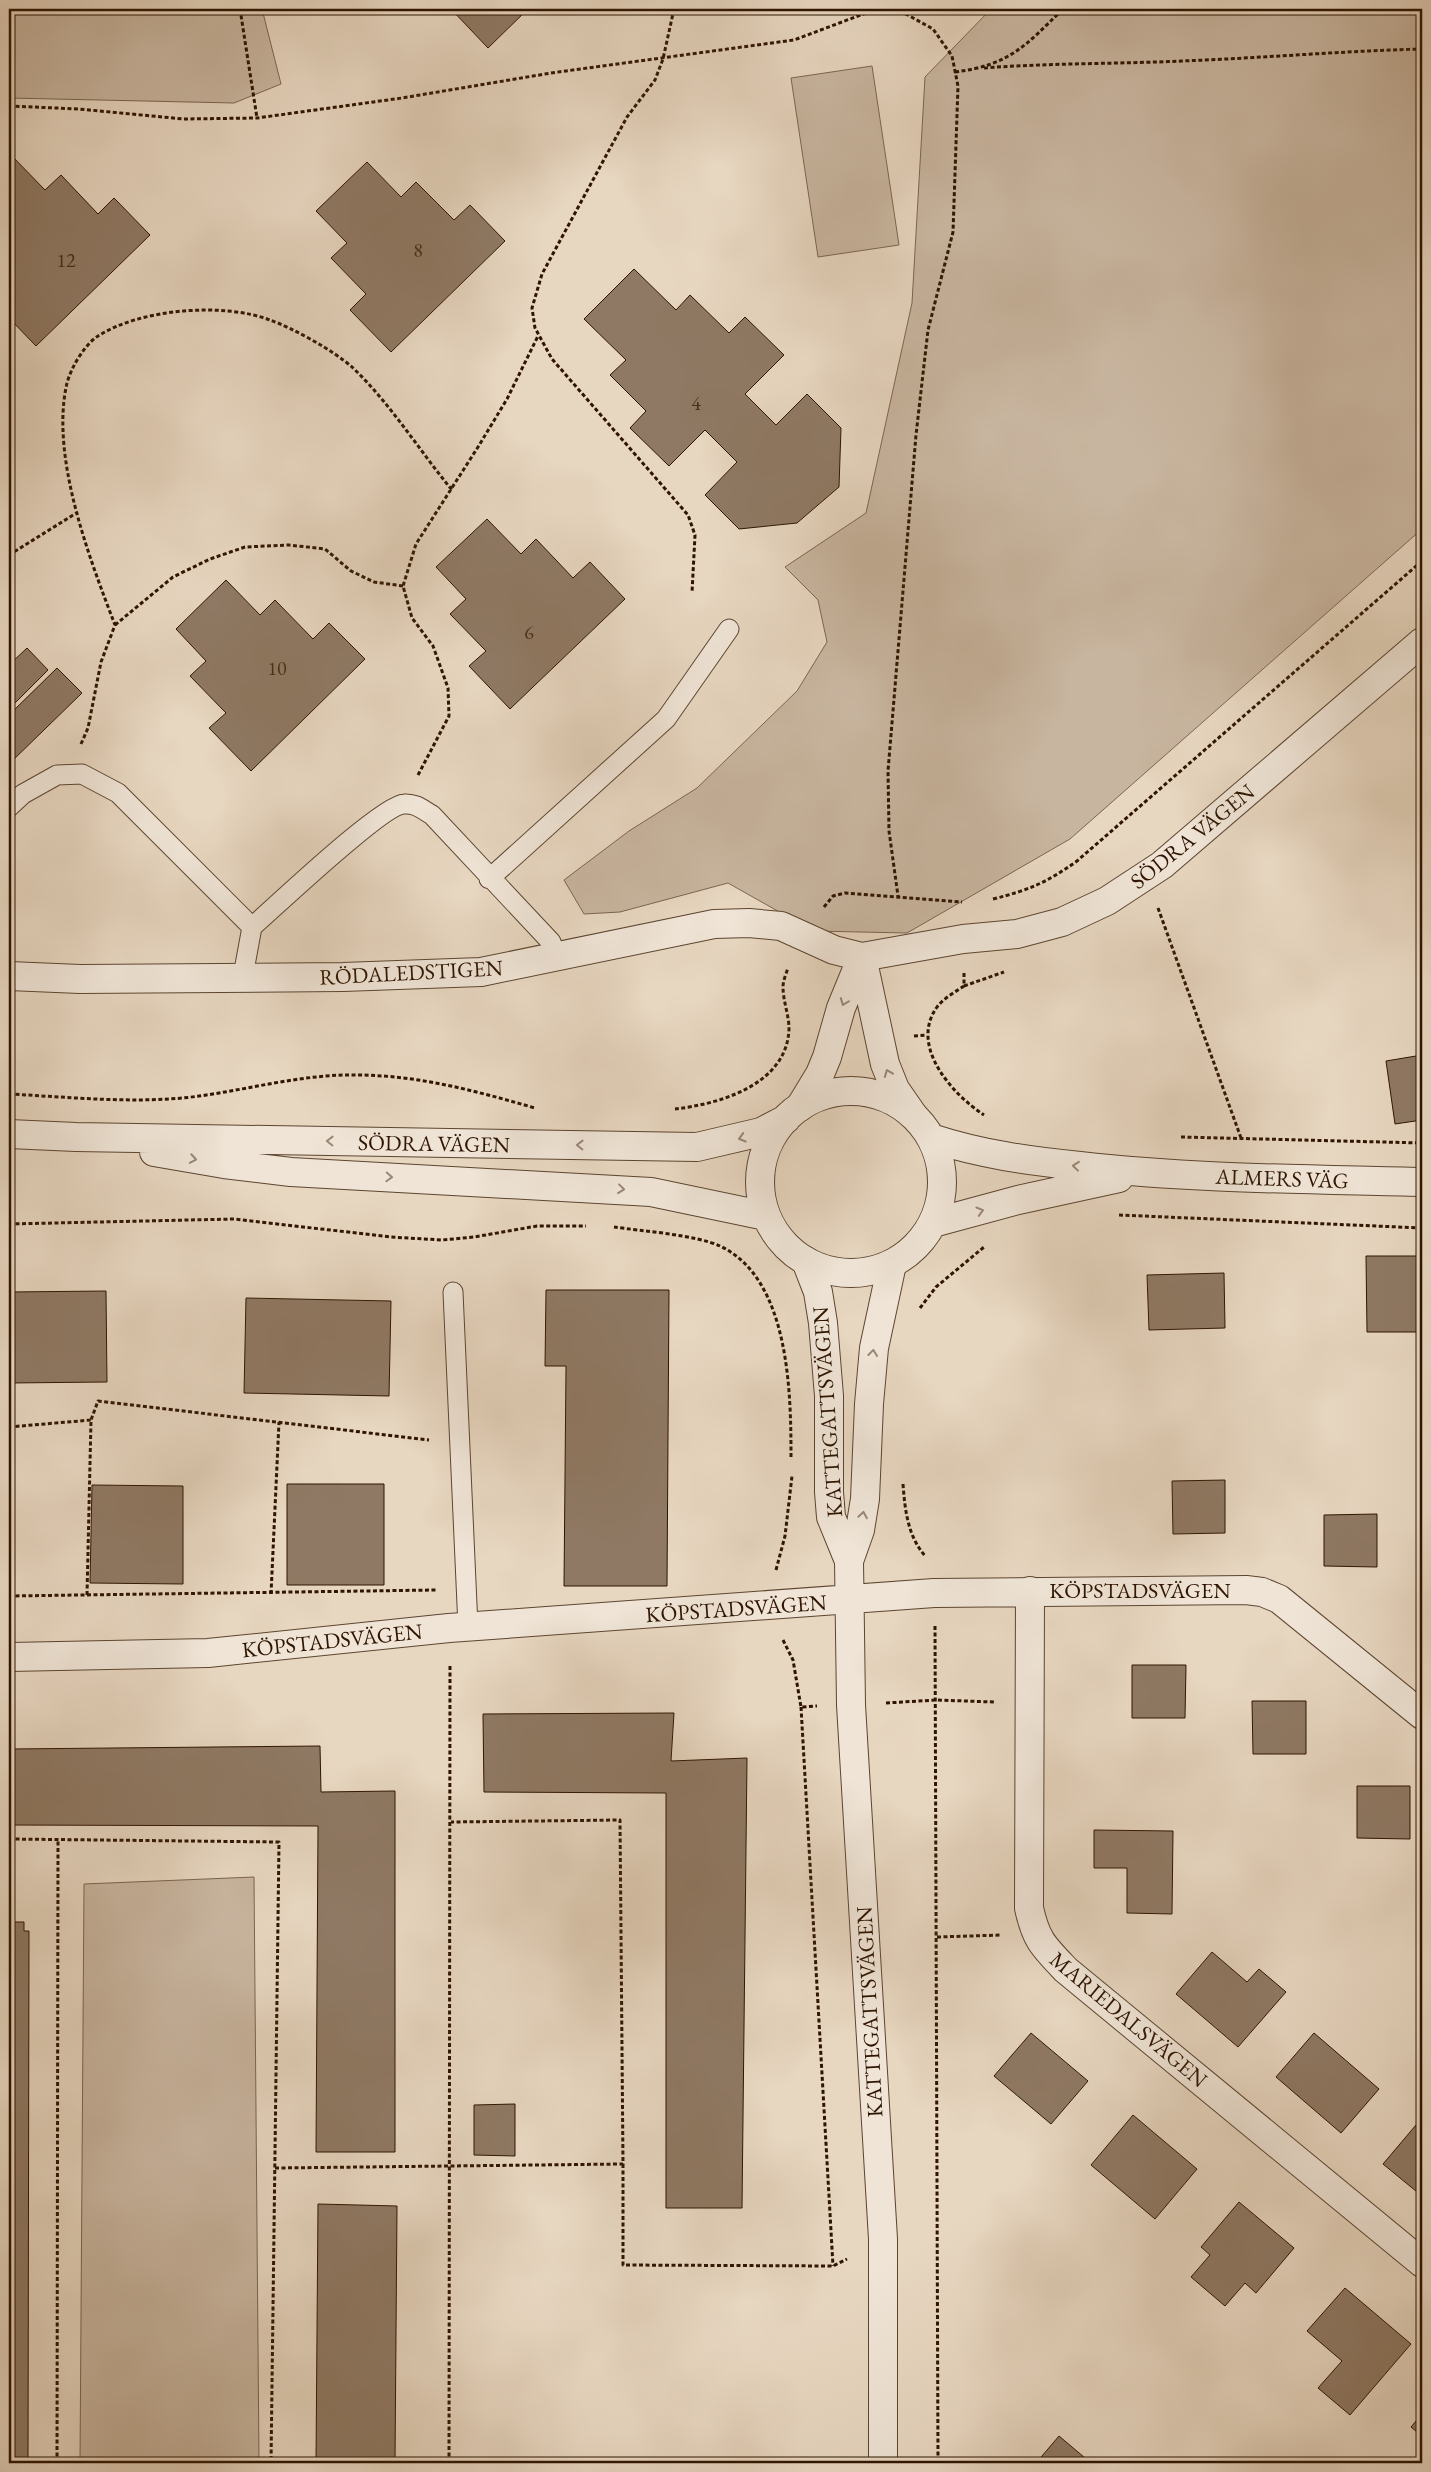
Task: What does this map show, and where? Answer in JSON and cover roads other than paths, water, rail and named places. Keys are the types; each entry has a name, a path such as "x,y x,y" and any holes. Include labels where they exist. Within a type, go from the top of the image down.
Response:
{"street":[{"name":"SÖDRA VÄGEN","path":"862,957 963,939 1016,934 1062,922 1107,902 1162,865 1422,642"},
{"name":"RÖDALEDSTIGEN","path":"9,976 80,979 243,976 343,977 481,972 557,958 714,924 749,923 781,926 834,950 862,957"},
{"path":"862,957 885,1064 895,1089 931,1138 942,1171 942,1189 933,1223 916,1247 892,1264 864,1273 848,1274 819,1268 806,1262 778,1237 766,1216 761,1198 762,1164 767,1148 793,1113 827,1057 841,1008 862,957"},
{"name":"SÖDRA VÄGEN","path":"9,1134 76,1137 697,1147 761,1132 832,1093 867,1093 891,1101 913,1115"},
{"name":"SÖDRA VÄGEN","path":"76,1137 224,1164 291,1172 614,1188 651,1192 766,1216"},
{"name":"ALMERS VÄG","path":"931,1138 966,1150 1016,1159 1142,1173 1422,1182"},
{"name":"ALMERS VÄG","path":"933,1223 1018,1200 1142,1173"},
{"name":"KATTEGATTSVÄGEN","path":"806,1262 818,1292 823,1324 829,1396 829,1492 831,1517 849,1561 851,1705 883,2239 883,2463"},
{"name":"KATTEGATTSVÄGEN","path":"849,1561 860,1530 865,1500 874,1348 892,1264"},
{"name":"KÖPSTADSVÄGEN","path":"9,1657 208,1653 458,1628 934,1593 1246,1590 1262,1592 1279,1599 1422,1715"},
{"name":"MARIEDALSVÄGEN","path":"1030,1591 1029,1908 1034,1932 1046,1950 1066,1970 1422,2263"}],"lane":[{"path":"489,879 666,719 729,628"},
{"path":"9,807 23,794 57,775 82,774 118,793 252,927"},
{"path":"243,976 252,927 371,823 402,804 416,805 432,815 489,879 551,942 557,958"},
{"path":"453,1292 466,1589 458,1628"}]}
